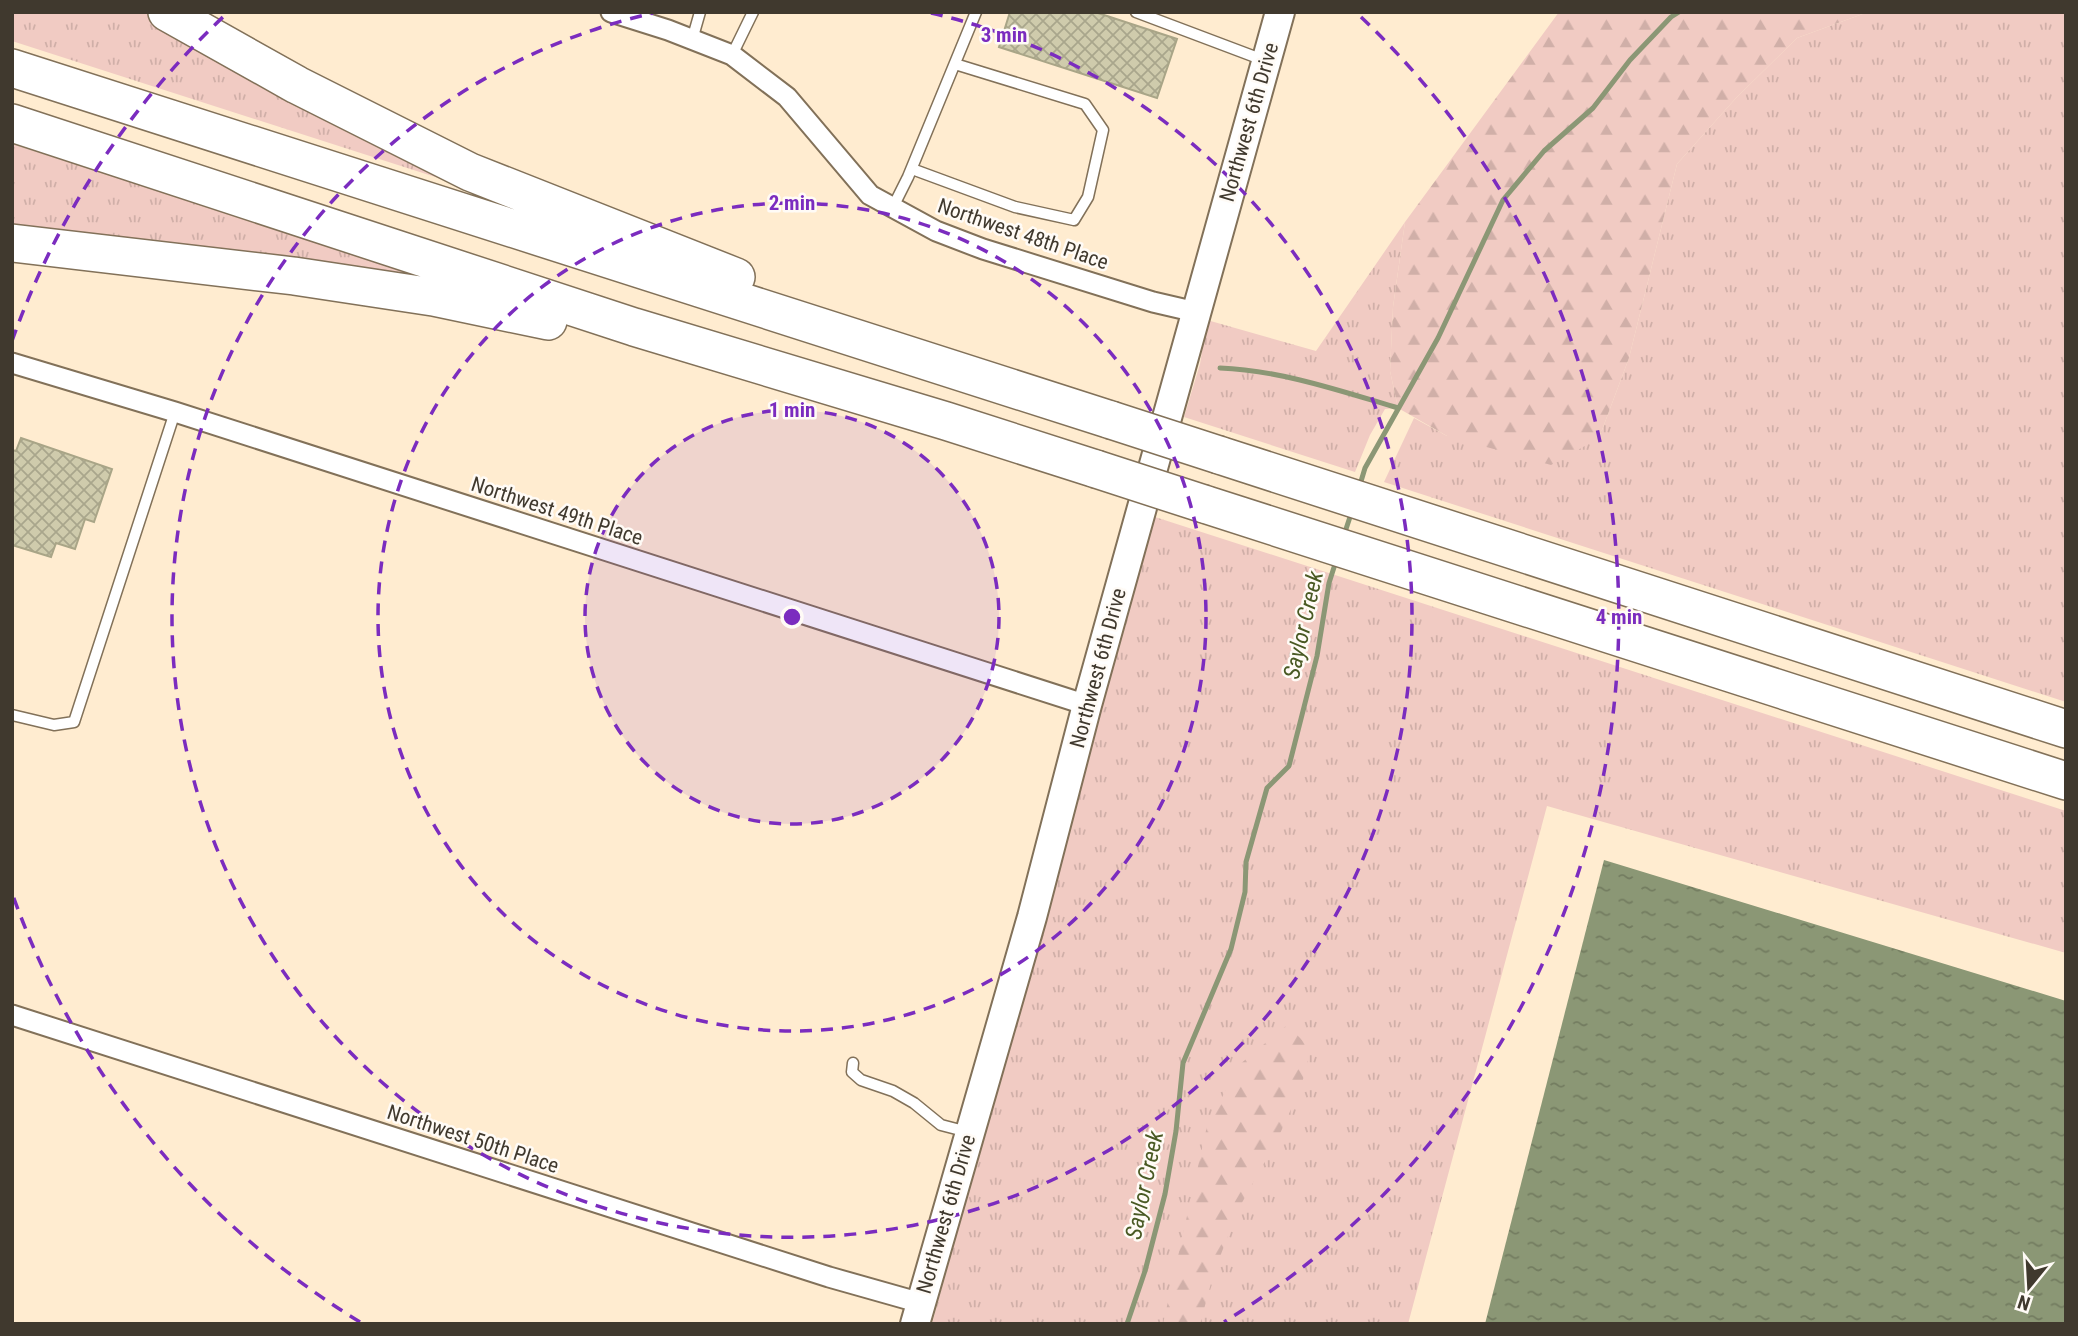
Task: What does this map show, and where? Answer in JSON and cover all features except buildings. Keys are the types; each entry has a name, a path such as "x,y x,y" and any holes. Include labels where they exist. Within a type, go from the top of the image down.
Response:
{"highway":[{"path":"167,12 297,85 470,172 766,289 976,377"},
{"path":"12,68 2066,729"},
{"path":"12,123 634,327 946,421 2066,781"},
{"path":"12,243 294,276 433,297 559,323 720,369 946,421"}],"main road":[{"name":"Northwest 6th Drive","path":"918,1313 1032,917 1087,705 1280,12"}],"street":[{"name":"Northwest 48th Place","path":"611,12 732,55 787,97 870,195 936,231 1153,302 1196,312"},
{"name":"Northwest 49th Place","path":"12,363 175,412 1087,705"},
{"name":"Northwest 50th Place","path":"12,1015 829,1277 918,1313"}],"lane":[{"path":"692,40 700,12"},
{"path":"732,55 753,12"},
{"path":"893,207 912,169 976,12"},
{"path":"1136,12 1266,62"},
{"path":"912,169 1016,206 1074,220 1088,197 1103,130 1085,104 955,64"},
{"path":"12,715 54,725 74,722 175,412"},
{"path":"853,1063 852,1072 861,1080 893,1091 914,1103 941,1125 968,1132"}],"green space":[{"path":"12,12 144,12 254,76 510,201 12,41"},
{"path":"1559,12 1868,12 1797,38 1736,98 1677,164 1629,358 1599,438 1551,465 1447,436 1398,408 1390,371 1393,307 1405,222"},
{"path":"1868,12 2066,12 2066,702 1384,482 1414,418 1447,436 1599,438 1629,358 1677,164 1736,98 1797,38"},
{"path":"12,144 440,280 12,233"},
{"path":"1405,222 1393,307 1390,371 1398,408 1385,409 1370,435 1355,472 1184,417 1200,364 1207,320 1316,351"},
{"path":"1155,517 2066,811 2066,953 1547,806 1408,1324 932,1324 999,1072"},
{"path":"1287,1025 1311,1049 1301,1087 1278,1138 1239,1208 1214,1272 1200,1324 1163,1324 1207,1126 1239,1065"}],"water":[{"path":"1604,860 2066,1001 2066,1324 1485,1324"}],"waterway":[{"name":"Saylor Creek","path":"1359,488 1365,468 1438,338 1503,200 1544,151 1593,108 1630,60 1679,12"},
{"path":"1220,368 1287,377 1398,408"},
{"name":"Saylor Creek","path":"1344,535 1352,511"},
{"name":"Saylor Creek","path":"1127,1324 1145,1271 1165,1194 1176,1131 1183,1063 1231,949 1245,892 1246,862 1267,788 1289,766 1317,656 1329,583 1336,561"}]}
